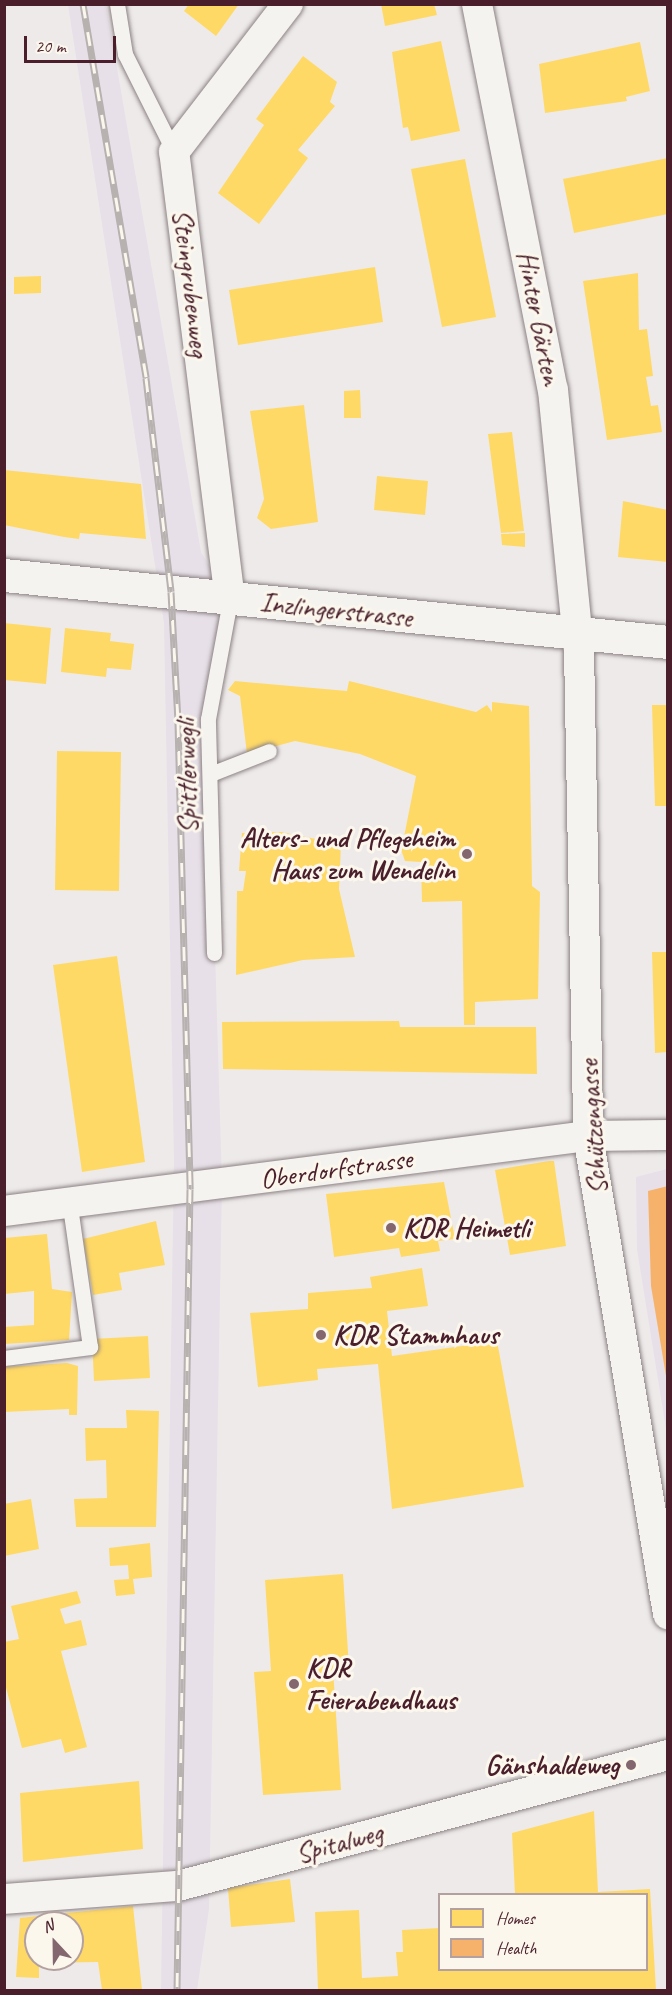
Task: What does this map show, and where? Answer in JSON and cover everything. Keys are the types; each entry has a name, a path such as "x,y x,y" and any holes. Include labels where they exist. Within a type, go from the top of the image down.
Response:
{"street":[{"path":"174,152 288,4"},
{"name":"Hinter Gärten","path":"477,4 553,390 578,634"},
{"name":"Steingrubenweg","path":"174,152 230,600"},
{"name":"Inzlingerstrasse","path":"4,575 230,600 668,642"},
{"name":"Schützengasse","path":"578,634 588,1136 668,1614"},
{"name":"Oberdorfstrasse","path":"4,1211 70,1206 588,1136 668,1135"},
{"name":"Spitalweg","path":"4,1899 178,1886 668,1755"}],"lane":[{"path":"117,4 125,54 174,152"},
{"name":"Spittlerwegli","path":"214,953 213,773 208,719 230,600"},
{"path":"213,773 269,751"},
{"path":"4,1358 90,1347 70,1206"}],"shaded area":[{"path":"68,5 106,5 201,552 230,600 208,719 222,1184 209,1909 197,1990 161,1990 174,1160 164,623"},
{"path":"667,1169 667,1435 637,1249 636,1177"}],"building: Homes":[{"path":"189,4 239,4 216,36 184,11"},
{"path":"381,4 434,4 437,15 385,26"},
{"path":"441,41 460,131 411,141 408,127 403,128 392,52"},
{"path":"640,42 650,91 626,97 627,101 545,113 539,64"},
{"path":"303,56 337,82 330,102 335,106 298,150 308,158 259,224 218,193 264,125 256,119"},
{"path":"668,158 668,214 574,233 563,179"},
{"path":"465,159 496,317 442,327 411,169"},
{"path":"375,267 383,322 238,345 229,290"},
{"path":"638,273 639,330 647,329 653,376 646,377 651,406 658,405 662,432 607,440 583,281"},
{"path":"41,276 41,293 14,294 14,277"},
{"path":"360,390 361,418 344,418 344,391"},
{"path":"304,405 318,522 271,529 257,518 264,499 250,411"},
{"path":"512,432 524,531 501,533 488,434"},
{"path":"4,470 141,484 146,539 80,533 79,539 4,525"},
{"path":"377,476 428,481 425,515 374,510"},
{"path":"623,501 668,510 668,562 618,557"},
{"path":"525,533 525,547 502,545 501,534"},
{"path":"4,623 51,628 46,684 4,680"},
{"path":"65,628 111,633 110,641 134,644 131,670 107,668 106,677 61,672"},
{"name":"Alters- und Pflegeheim Haus zum Wendelin","path":"235,681 347,691 349,681 476,712 487,705 492,712 492,702 529,706 532,886 540,892 538,999 475,1002 475,1025 464,1025 462,901 422,902 421,862 405,861 398,841 404,837 416,776 360,754 295,741 247,754 240,696 228,690"},
{"path":"652,705 668,705 668,806 655,806"},
{"path":"57,751 121,752 119,891 55,890"},
{"path":"281,832 341,844 339,889 355,957 303,960 236,975 237,891 243,891 246,871 239,871 242,833"},
{"path":"652,952 668,952 668,1052 655,1053"},
{"path":"117,956 145,1162 82,1172 53,965"},
{"path":"399,1021 400,1027 536,1027 537,1074 223,1069 222,1022"},
{"path":"554,1161 566,1246 510,1255 495,1170"},
{"name":"KDR Heimetli","path":"444,1182 455,1239 438,1241 440,1251 401,1257 399,1248 334,1257 326,1194"},
{"path":"156,1221 165,1265 119,1273 122,1290 93,1295 83,1239"},
{"path":"47,1234 52,1289 72,1292 69,1340 4,1344 4,1327 34,1325 34,1291 4,1294 4,1238"},
{"path":"422,1268 428,1306 387,1311 392,1356 497,1341 524,1487 392,1509 378,1364 317,1369 318,1380 258,1387 250,1313 308,1309 308,1293 372,1288 370,1277"},
{"path":"148,1336 150,1378 94,1381 92,1339"},
{"path":"67,1363 78,1366 77,1415 69,1415 69,1409 4,1412 4,1367"},
{"path":"126,1410 159,1411 156,1527 76,1527 74,1499 107,1498 106,1460 86,1461 85,1428 127,1428"},
{"path":"31,1499 39,1549 4,1556 4,1504"},
{"path":"150,1543 152,1577 133,1579 135,1594 116,1596 114,1580 129,1579 128,1565 110,1566 109,1548"},
{"name":"KDR Feierabendhaus","path":"343,1574 349,1668 333,1669 341,1790 263,1795 254,1672 271,1671 265,1580"},
{"path":"77,1591 81,1603 60,1609 65,1624 81,1620 87,1645 61,1651 87,1747 65,1753 61,1739 22,1748 4,1680 4,1642 19,1639 11,1606"},
{"path":"139,1781 143,1849 23,1862 20,1793"},
{"path":"594,1811 598,1892 650,1889 656,1990 318,1990 315,1912 359,1910 362,1978 398,1976 396,1952 403,1952 402,1930 438,1928 438,1971 648,1971 648,1893 515,1893 512,1833"},
{"path":"290,1879 295,1922 231,1927 228,1888"},
{"path":"133,1906 142,1990 102,1990 98,1962 84,1962 84,1911"},
{"path":"20,1918 24,1918 24,1971 39,1971 39,1978 16,1977"}],"building: Health":[{"path":"668,1186 668,1376 666,1376 651,1286 648,1191"}],"railway":[{"path":"83,4 146,378 171,592 178,723 190,1189 177,1990"}],"place":[{"name":"Alters- und Pflegeheim Haus zum Wendelin","path":"467,854"},
{"name":"KDR Heimetli","path":"391,1228"},
{"name":"KDR Stammhaus","path":"321,1335"},
{"name":"KDR Feierabendhaus","path":"294,1684"},
{"name":"Gänshaldeweg","path":"631,1765"}]}
